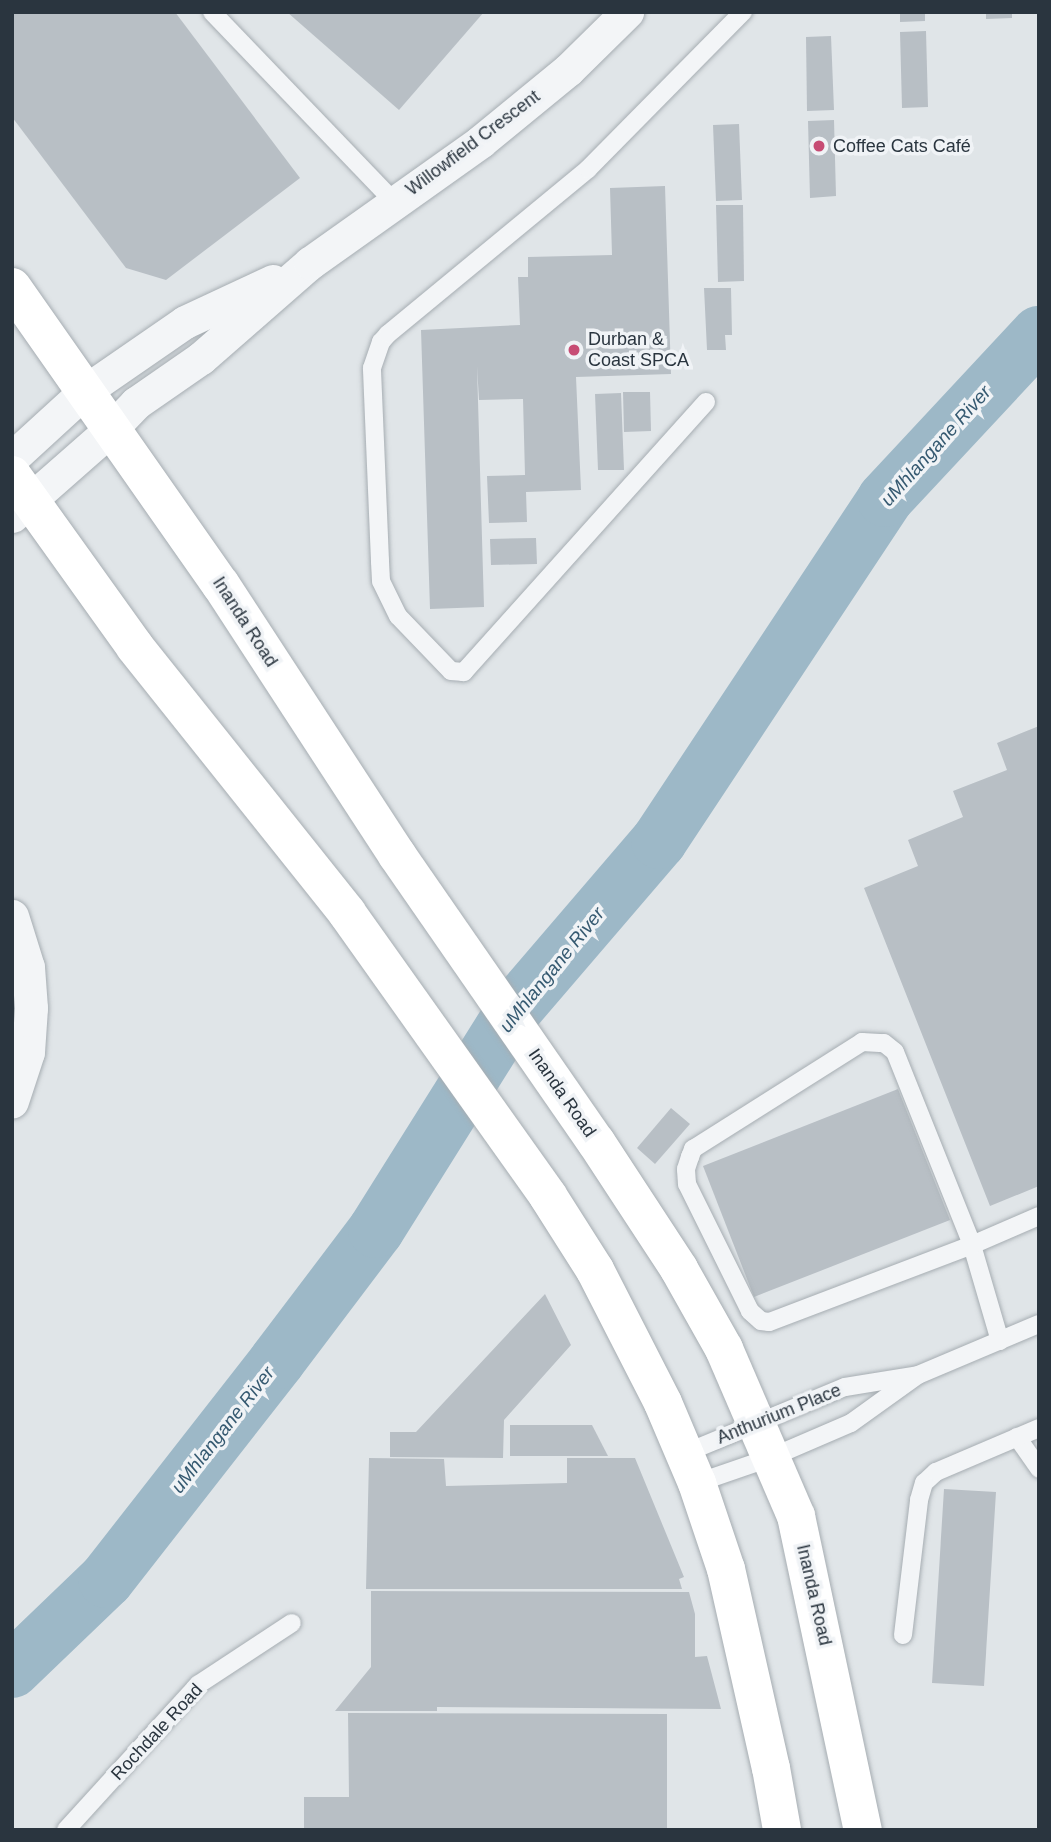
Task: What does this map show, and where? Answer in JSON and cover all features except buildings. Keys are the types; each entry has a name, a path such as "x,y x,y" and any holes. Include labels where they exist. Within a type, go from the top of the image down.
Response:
{"main road":[{"name":"Inanda Road","path":"12,288 221,585 397,855 596,1143 679,1269 724,1349 796,1516 863,1830"},
{"path":"18,496 347,914 548,1196 595,1270 663,1403 690,1468 726,1569 772,1768 782,1830"}],"street":[{"name":"Willowfield Crescent","path":"18,496 112,428 136,403 201,358 310,263 480,142 613,17"},
{"name":"Willowfield Crescent","path":"12,458 85,391 185,322 310,263"},
{"path":"12,916 28,967 31,1008 28,1052 12,1101"}],"lane":[{"path":"212,12 394,202"},
{"path":"706,402 464,672 451,671 398,616 381,581 372,368 382,342 388,334 588,169 743,12"},
{"path":"1000,1341 972,1245 895,1052 884,1043 862,1042 694,1149 686,1169 687,1184 750,1311 761,1321 769,1322 972,1245 1039,1216"},
{"name":"Anthurium Place","path":"690,1468 765,1440 850,1423 918,1375 1039,1324"},
{"name":"Anthurium Place","path":"690,1468 765,1440 845,1387 918,1375"},
{"path":"903,1635 919,1500 924,1483 936,1472 1039,1428"},
{"path":"1017,1437 1039,1469"},
{"name":"Rochdale Road","path":"66,1830 200,1685 292,1623"}],"waterway":[{"name":"uMhlangane River","path":"12,1670 106,1580 277,1361 376,1230 514,1010 659,841 885,499 1039,334"}],"place":[{"name":"Coffee Cats Café","path":"819,146"},
{"name":"Durban & Coast SPCA","path":"574,350"}]}
